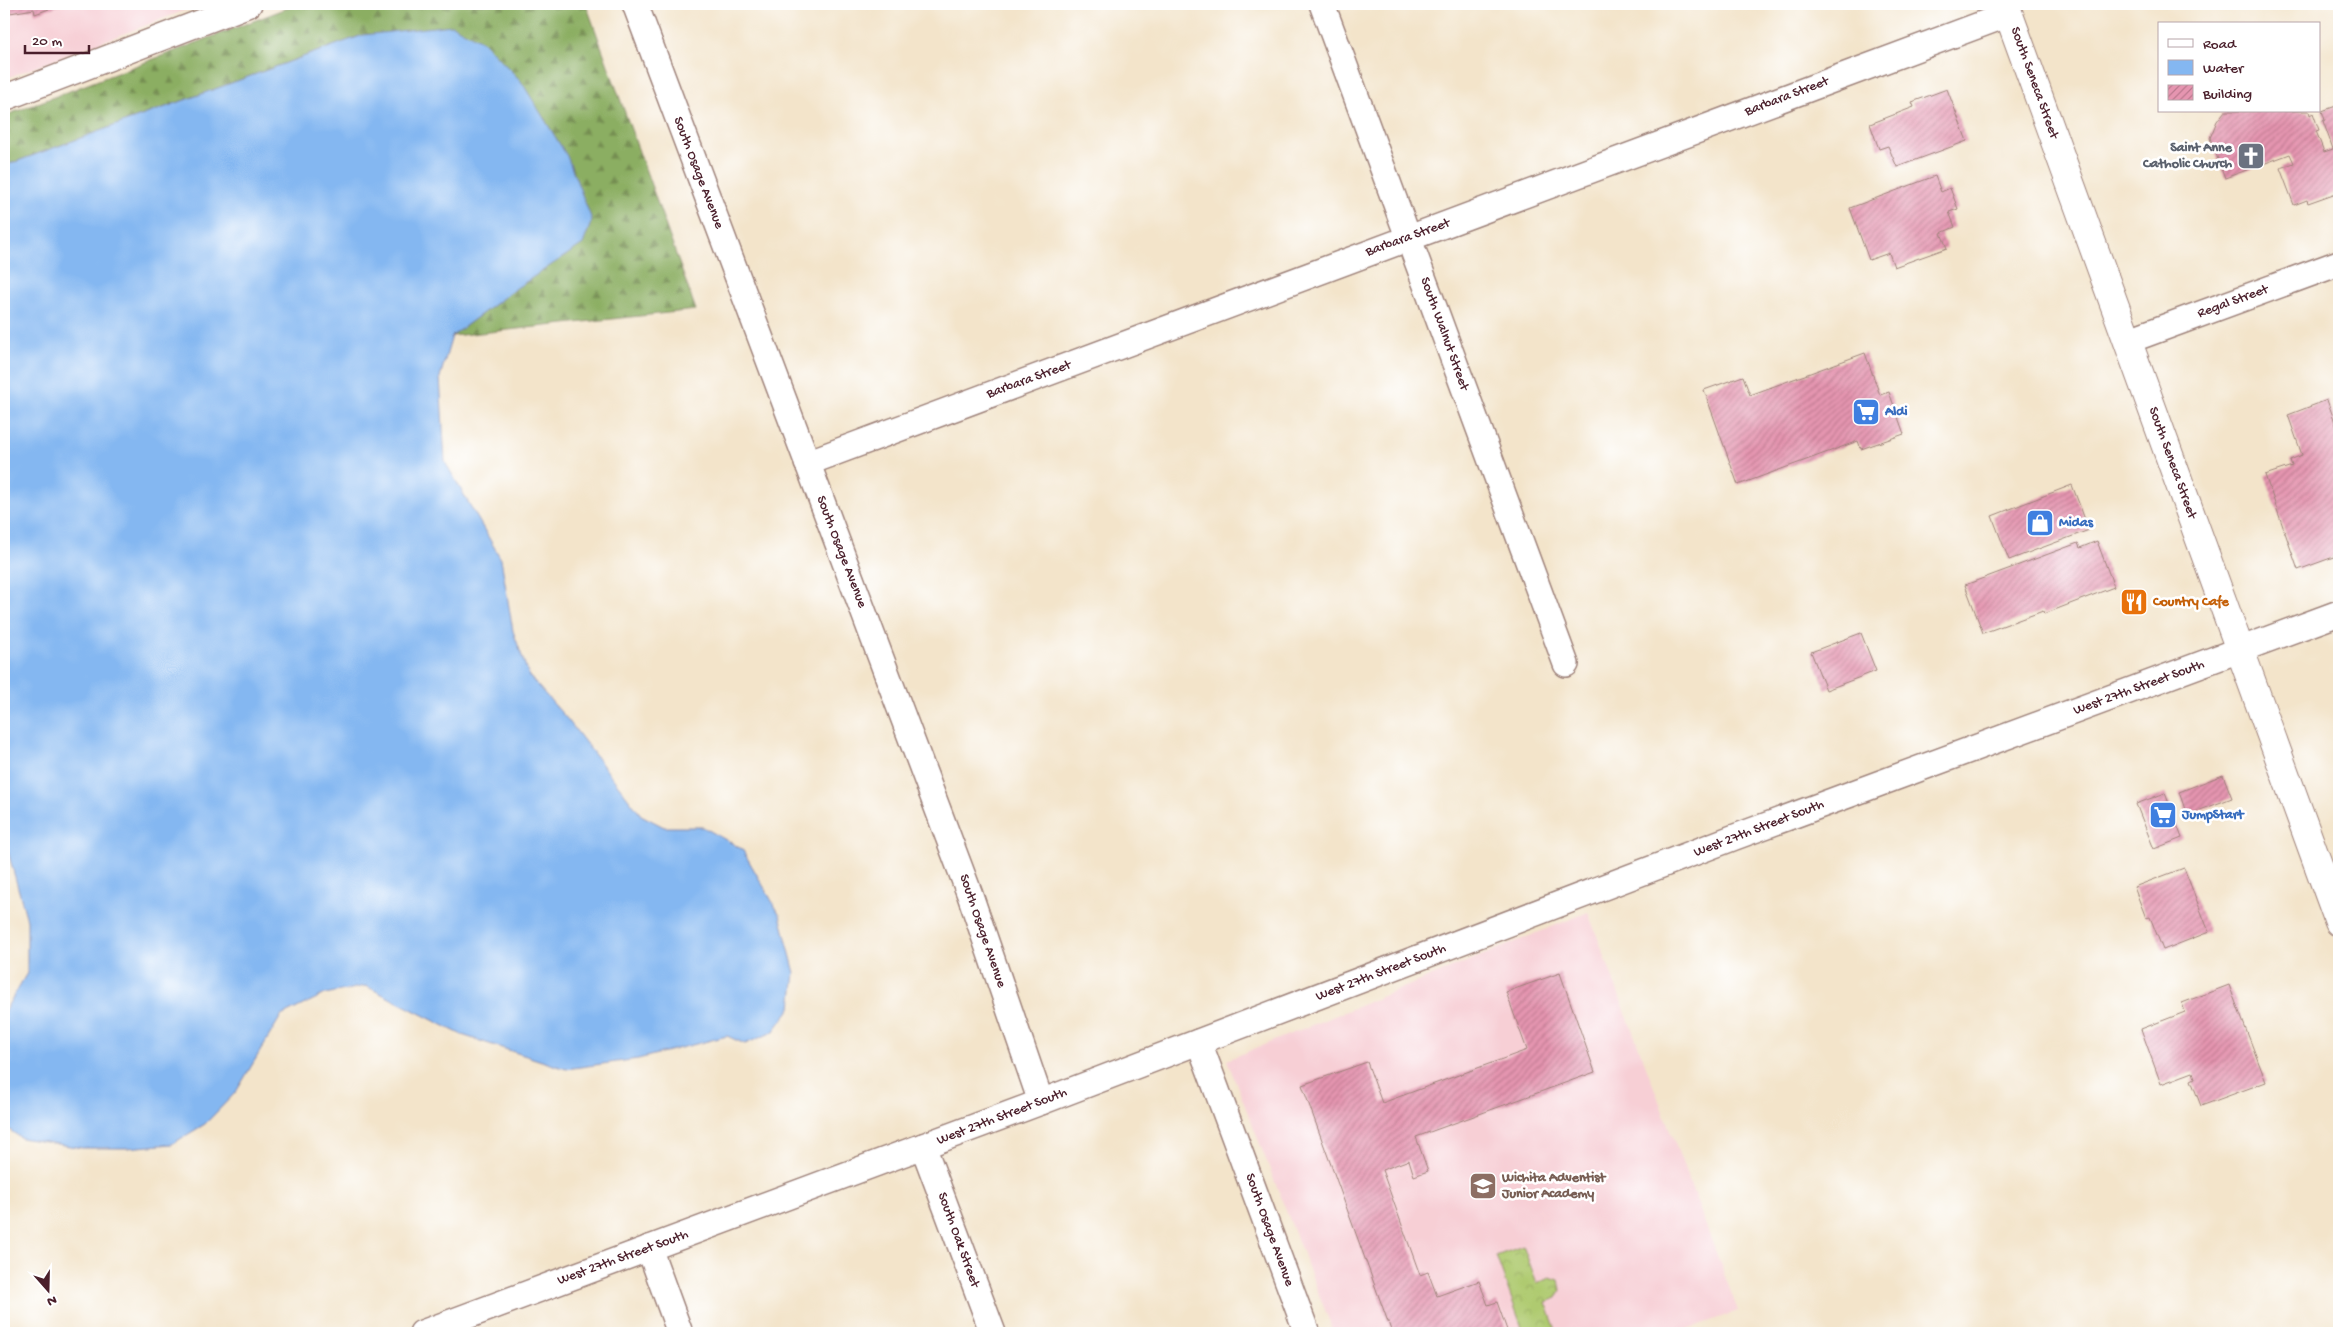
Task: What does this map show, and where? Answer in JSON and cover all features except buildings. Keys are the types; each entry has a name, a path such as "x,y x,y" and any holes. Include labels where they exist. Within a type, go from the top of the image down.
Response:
{"street":[{"path":"4,98 249,4"},
{"name":"South Osage Avenue","path":"635,4 973,903 1041,1102"},
{"name":"South Walnut Street","path":"1322,4 1566,664"},
{"name":"Barbara Street","path":"807,463 1409,238 2007,9"},
{"name":"South Seneca Street","path":"2007,9 2339,922"},
{"name":"Regal Street","path":"2127,341 2339,263"},
{"name":"West 27th Street South","path":"422,1333 1041,1102 1735,837 2339,614"},
{"name":"South Osage Avenue","path":"1199,1042 1307,1333"},
{"name":"South Oak Street","path":"923,1146 993,1333"},
{"path":"649,1248 680,1333"}],"shaded area":[{"path":"4,4 202,4 4,79"},
{"name":"Wichita Adventist Junior Academy","path":"1588,912 1738,1311 1677,1333 1334,1333 1227,1060"}],"green space":[{"path":"298,4 586,4 696,310 452,336 515,289 363,35 4,166 4,116"},
{"path":"1523,1246 1537,1283 1550,1277 1559,1280 1561,1290 1557,1298 1546,1302 1557,1333 1524,1333 1496,1256"}],"water":[{"path":"452,25 483,42 521,81 567,156 592,220 583,244 515,289 452,336 440,377 445,462 501,559 513,631 529,676 568,720 641,815 664,827 703,827 742,849 780,915 795,973 791,1008 773,1032 745,1044 727,1036 638,1059 566,1069 462,1035 366,986 325,994 281,1016 236,1092 205,1124 172,1144 127,1148 82,1148 21,1138 4,1126 4,1012 27,973 27,920 8,852 4,846 4,166 363,35"}],"place":[{"name":"Saint Anne Catholic Church","path":"2251,156"},
{"name":"Aldi","path":"1866,412"},
{"name":"Midas","path":"2040,523"},
{"name":"Country Cafe","path":"2134,602"},
{"name":"JumpStart","path":"2163,815"},
{"name":"Wichita Adventist Junior Academy","path":"1483,1186"}]}
